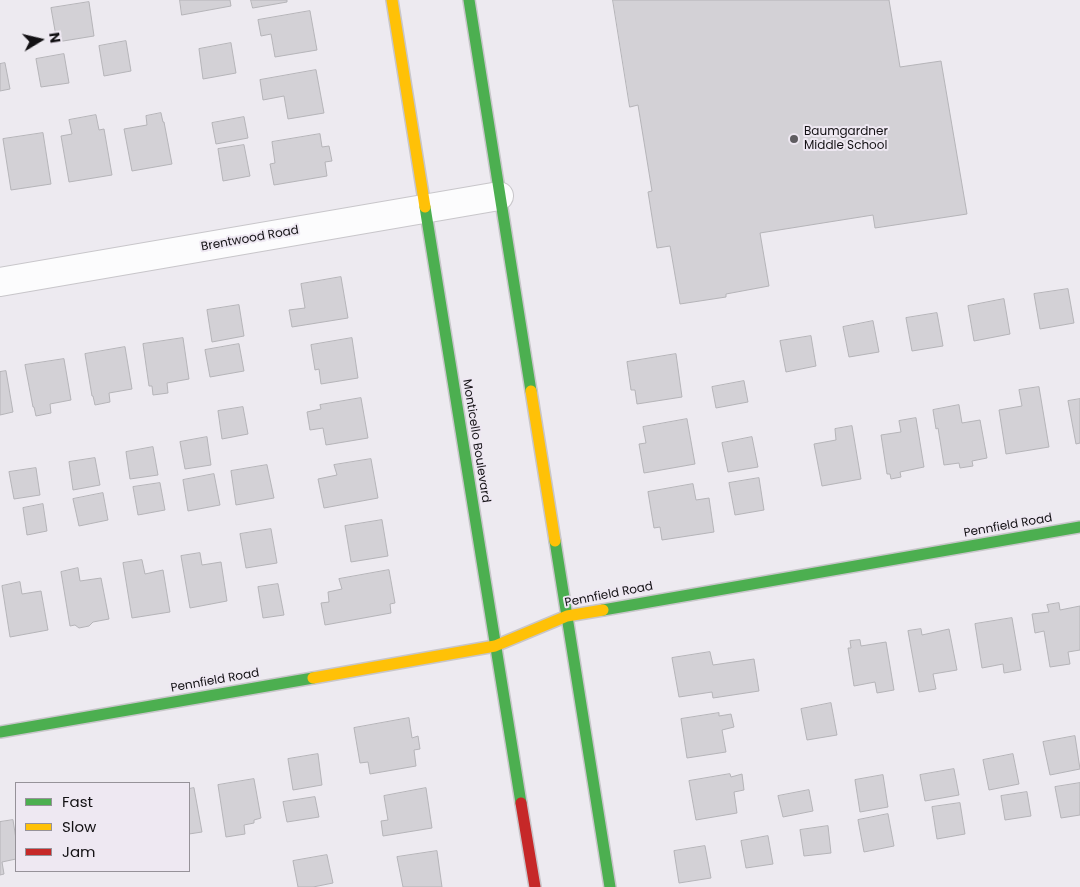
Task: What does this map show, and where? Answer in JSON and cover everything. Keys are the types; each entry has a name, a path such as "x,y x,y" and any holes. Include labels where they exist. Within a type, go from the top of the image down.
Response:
{"main road":[{"name":"Monticello Boulevard","path":"392,0 535,887"},
{"path":"468,0 610,887"},
{"name":"Pennfield Road","path":"0,732 495,646 567,616 1080,527"}],"street":[{"name":"Brentwood Road","path":"0,282 499,196"}],"building":[{"path":"180,0 230,0 231,6 182,15"},
{"path":"251,0 287,0 287,2 253,8"},
{"path":"613,0 889,0 900,67 941,61 967,214 875,228 873,215 760,233 769,286 726,294 726,297 680,304 670,246 657,248 648,192 652,191 638,105 630,107"},
{"path":"89,2 94,36 57,42 51,8"},
{"path":"310,11 317,50 275,57 271,34 261,36 258,20"},
{"path":"126,41 131,71 104,76 99,46"},
{"path":"231,43 236,73 203,79 199,49"},
{"path":"64,54 69,83 41,87 36,59"},
{"path":"5,63 10,89 0,91 0,64"},
{"path":"316,70 324,113 288,119 284,96 263,100 260,80"},
{"path":"161,113 172,164 132,171 124,129 147,125 146,116"},
{"path":"96,115 99,130 104,129 112,175 69,182 61,136 72,134 69,120"},
{"path":"244,117 248,138 216,144 212,123"},
{"path":"43,133 51,184 11,190 3,139"},
{"path":"320,134 322,147 329,146 332,161 325,162 327,176 274,185 270,164 275,163 272,142"},
{"path":"244,145 250,176 223,181 218,149"},
{"path":"341,277 348,318 292,327 289,310 305,308 301,284"},
{"path":"1068,289 1074,323 1040,329 1034,294"},
{"path":"1004,299 1010,334 974,341 968,306"},
{"path":"239,305 244,336 212,342 207,310"},
{"path":"937,313 943,346 912,351 906,318"},
{"path":"873,321 879,352 849,357 843,327"},
{"path":"811,336 816,366 786,372 780,341"},
{"path":"183,338 189,379 167,383 168,393 153,395 152,386 149,386 143,344"},
{"path":"352,338 358,378 321,384 319,369 315,370 311,345"},
{"path":"239,344 244,371 210,377 205,350"},
{"path":"125,347 132,389 109,393 110,402 95,405 85,354"},
{"path":"676,354 682,397 637,404 635,390 631,390 627,362"},
{"path":"64,359 71,400 50,404 51,413 36,416 25,365"},
{"path":"6,371 13,412 0,415 0,372"},
{"path":"744,381 748,402 716,408 712,387"},
{"path":"1039,387 1049,447 1006,454 999,410 1022,406 1019,390"},
{"path":"361,398 368,438 326,445 323,428 310,430 307,412 321,409 320,405"},
{"path":"1080,399 1080,443 1076,444 1068,401"},
{"path":"959,405 962,423 980,420 987,458 972,461 973,466 960,468 959,463 944,465 933,410"},
{"path":"243,407 248,434 222,439 218,411"},
{"path":"916,418 924,467 900,472 901,477 891,479 890,474 887,474 881,435 901,432 899,421"},
{"path":"687,419 695,464 644,473 639,444 646,443 643,427"},
{"path":"852,426 861,479 822,486 814,444 836,440 835,429"},
{"path":"207,437 211,465 185,469 180,442"},
{"path":"752,437 758,467 728,472 722,443"},
{"path":"153,447 158,475 130,479 126,452"},
{"path":"95,458 100,485 73,490 69,462"},
{"path":"371,459 378,498 324,508 318,479 337,475 334,465"},
{"path":"267,465 274,498 236,505 231,471"},
{"path":"36,468 40,495 14,499 9,472"},
{"path":"214,474 220,505 188,511 183,480"},
{"path":"759,478 764,510 735,515 729,483"},
{"path":"160,483 165,510 138,515 133,487"},
{"path":"693,484 696,500 709,498 714,532 662,540 660,527 654,528 648,492"},
{"path":"103,493 108,520 79,526 73,499"},
{"path":"43,504 47,531 27,535 23,508"},
{"path":"382,520 388,556 351,562 345,526"},
{"path":"271,529 277,563 246,568 240,534"},
{"path":"200,553 202,565 221,562 227,601 190,608 181,556"},
{"path":"142,560 145,574 163,570 170,612 132,618 123,563"},
{"path":"78,568 80,581 101,578 109,619 93,622 89,626 79,628 75,625 70,626 61,572"},
{"path":"389,570 395,603 390,604 391,613 325,625 321,603 329,602 328,592 342,589 339,579"},
{"path":"20,582 22,594 41,591 48,630 10,637 2,586"},
{"path":"278,584 284,615 263,618 258,587"},
{"path":"1059,603 1060,610 1080,606 1080,650 1068,652 1070,664 1050,667 1044,631 1035,633 1032,614 1049,612 1047,605"},
{"path":"1012,618 1021,670 1004,673 1003,664 982,668 975,624"},
{"path":"921,629 922,635 949,629 957,670 933,674 936,689 919,692 908,631"},
{"path":"860,640 861,646 886,642 894,690 877,693 875,682 854,686 848,648 851,648 850,641"},
{"path":"710,652 713,665 754,659 759,691 713,698 712,692 679,697 672,658"},
{"path":"831,703 837,735 807,740 801,709"},
{"path":"719,713 719,716 731,714 734,727 722,730 726,752 687,758 681,719"},
{"path":"409,718 412,738 418,736 420,749 414,750 416,766 370,774 368,762 360,763 354,728"},
{"path":"1075,736 1080,769 1050,775 1043,742"},
{"path":"318,754 322,785 293,790 288,759"},
{"path":"1013,754 1019,784 989,790 983,760"},
{"path":"954,769 959,795 925,801 920,775"},
{"path":"730,774 731,777 742,774 744,790 734,792 737,813 696,820 689,781"},
{"path":"883,775 888,807 860,812 855,780"},
{"path":"254,779 261,818 254,820 254,823 244,825 245,834 226,837 218,785"},
{"path":"1080,783 1080,815 1061,818 1055,787"},
{"path":"194,788 202,832 190,834 190,789"},
{"path":"426,788 432,828 383,836 381,821 388,820 384,796"},
{"path":"809,790 813,811 783,817 778,796"},
{"path":"1027,792 1031,816 1005,820 1001,796"},
{"path":"315,797 319,817 287,822 283,802"},
{"path":"960,803 965,834 937,839 932,807"},
{"path":"888,814 894,846 864,852 858,820"},
{"path":"13,820 15,859 2,862 4,874 0,875 0,822"},
{"path":"828,826 831,853 804,856 800,830"},
{"path":"768,836 773,864 746,868 741,841"},
{"path":"705,846 711,878 679,883 674,851"},
{"path":"437,851 442,887 403,887 397,857"},
{"path":"327,855 333,883 313,887 298,887 293,861"}],"traffic: fast":[{"path":"469,0 531,391"},
{"path":"425,207 521,803"},
{"path":"603,610 1080,527"},
{"path":"555,541 610,887"},
{"path":"0,732 313,678"}],"traffic: slow":[{"path":"392,0 425,207"},
{"path":"531,391 555,541"},
{"path":"313,678 495,646 567,616 603,610"}],"traffic: jam":[{"path":"521,803 535,887"}],"place":[{"name":"Baumgardner Middle School","path":"794,139"}]}
